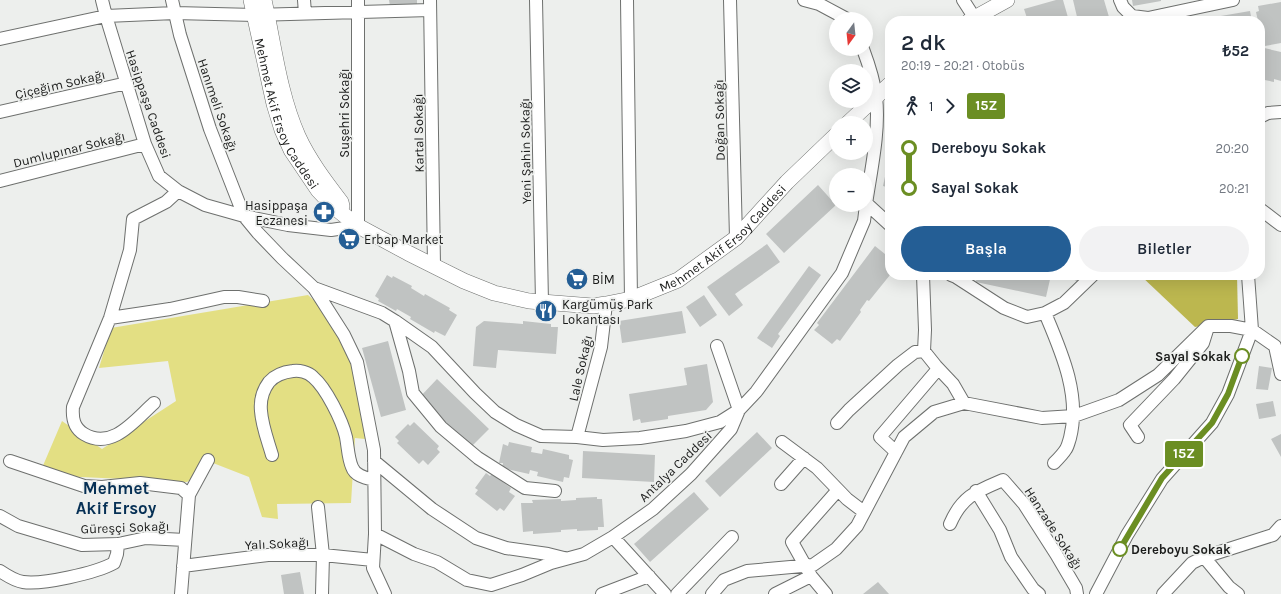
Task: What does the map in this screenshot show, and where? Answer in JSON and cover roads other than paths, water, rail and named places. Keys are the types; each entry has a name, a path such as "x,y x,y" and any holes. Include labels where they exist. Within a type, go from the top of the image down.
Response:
{"main road":[{"name":"Mehmet Akif Ersoy Caddesi","path":"251,0 262,10 274,104 282,130 291,150 318,190 334,207 358,226 464,281 494,293 529,301 593,306 631,299 678,280 736,238 787,182 829,141"},
{"path":"981,16 1007,0"},
{"path":"855,116 885,88"}],"street":[{"name":"Hasippaşa Caddesi","path":"102,0 145,144 160,176 178,191 205,205 244,216 288,225 331,230 358,226"},
{"name":"Hanımeli Sokağı","path":"172,0 180,35 210,129 244,216 282,258 314,288"},
{"path":"304,0 305,13"},
{"name":"Yeni Şahin Sokağı","path":"536,0 542,302"},
{"path":"627,0 631,299"},
{"name":"Doğan Sokağı","path":"730,0 736,238"},
{"path":"804,0 819,4 834,12"},
{"path":"963,0 972,16"},
{"path":"1120,0 1123,7 1132,16"},
{"path":"1157,16 1233,0"},
{"path":"0,39 106,16 262,10 305,13 358,6 430,5"},
{"name":"Kartal Sokağı","path":"430,5 434,266"},
{"name":"Suşehri Sokağı","path":"358,6 358,226"},
{"name":"Antalya Caddesi","path":"866,56 872,73 876,96 877,119 871,168"},
{"name":"Çiçeğim Sokağı","path":"0,112 127,83"},
{"path":"1265,114 1281,112"},
{"name":"Dumlupınar Sokağı","path":"0,181 145,144"},
{"path":"154,403 124,430 112,438 90,438 76,427 72,415 73,408 110,318 130,250 133,219 166,202 178,191"},
{"path":"873,210 885,221"},
{"name":"Antalya Caddesi","path":"375,534 414,554 437,562 467,580 491,585 522,575 550,563 584,554 613,537 653,509 691,474 731,429 739,410 756,392 842,273 864,221 865,212"},
{"path":"1265,213 1281,226"},
{"path":"923,280 925,330 924,351 938,369 954,384 964,403"},
{"path":"961,280 1004,308 1027,316 1045,313 1064,303 1088,280"},
{"path":"1096,594 1127,535 1162,478 1212,423 1228,394 1252,330 1248,280"},
{"path":"314,288 382,313 395,321 432,347 495,412 516,425 541,436 577,437 603,440 640,438 686,431 720,422 739,410 717,346"},
{"path":"314,288 344,335 357,362 374,450 375,534 373,568 385,594"},
{"path":"110,318 170,309 224,297 238,297 263,301"},
{"name":"Lale Sokağı","path":"577,437 601,347 606,304"},
{"path":"1045,313 1064,360 1071,392 1074,416 1067,449 1054,463"},
{"path":"395,321 409,372 413,393 440,427 478,458 525,488 555,491"},
{"path":"1138,437 1130,425 1174,379 1203,343 1208,326"},
{"path":"775,594 836,548 857,526 904,437 934,412 964,403 1042,418 1074,416 1119,400 1158,375 1208,326 1231,326 1252,330 1275,346 1281,374"},
{"path":"837,423 898,365 915,352 924,351"},
{"path":"896,452 880,437 938,369"},
{"path":"272,455 261,411 263,394 266,386 278,374 287,371 304,372 312,376 332,403 346,436 352,467 359,476 374,480"},
{"path":"782,442 817,468 847,499 864,512"},
{"path":"781,484 804,458"},
{"path":"181,594 189,495 208,460"},
{"path":"10,461 84,486 107,487 140,483 181,488 189,495"},
{"path":"374,461 432,509 476,538 506,548 548,554 567,559"},
{"name":"Hanzade Sokağı","path":"950,524 955,512 962,502 976,491 1003,480 1024,504 1056,554 1076,588 1077,594"},
{"path":"826,594 808,570 792,542 838,490"},
{"path":"976,491 1000,530 1011,557 1033,589 1039,594"},
{"path":"318,507 323,555 322,594"},
{"name":"Güreşçi Sokağı","path":"0,516 18,526 82,545 118,544 146,538 185,540"},
{"path":"1166,593 1192,563 1204,557 1273,535 1281,526"},
{"path":"613,537 665,594"},
{"path":"677,594 732,537"},
{"path":"0,571 22,582 44,582 95,571 114,563 118,544"},
{"name":"Yalı Sokağı","path":"183,566 268,555 323,555 373,560"},
{"path":"1204,557 1229,587 1238,594"},
{"path":"712,594 724,580 747,571 808,570"},
{"path":"602,594 649,576"}],"place":[{"name":"Hasippaşa Eczanesi","path":"324,212"},
{"name":"Erbap Market","path":"349,239"},
{"name":"BİM","path":"577,279"},
{"name":"Kargümüş Park Lokantası","path":"546,311"},
{"name":"Sayal Sokak","path":"1242,356"},
{"name":"Dereboyu Sokak","path":"1120,549"}],"district":[{"name":"Mehmet Akif Ersoy","path":"116,498"}]}
